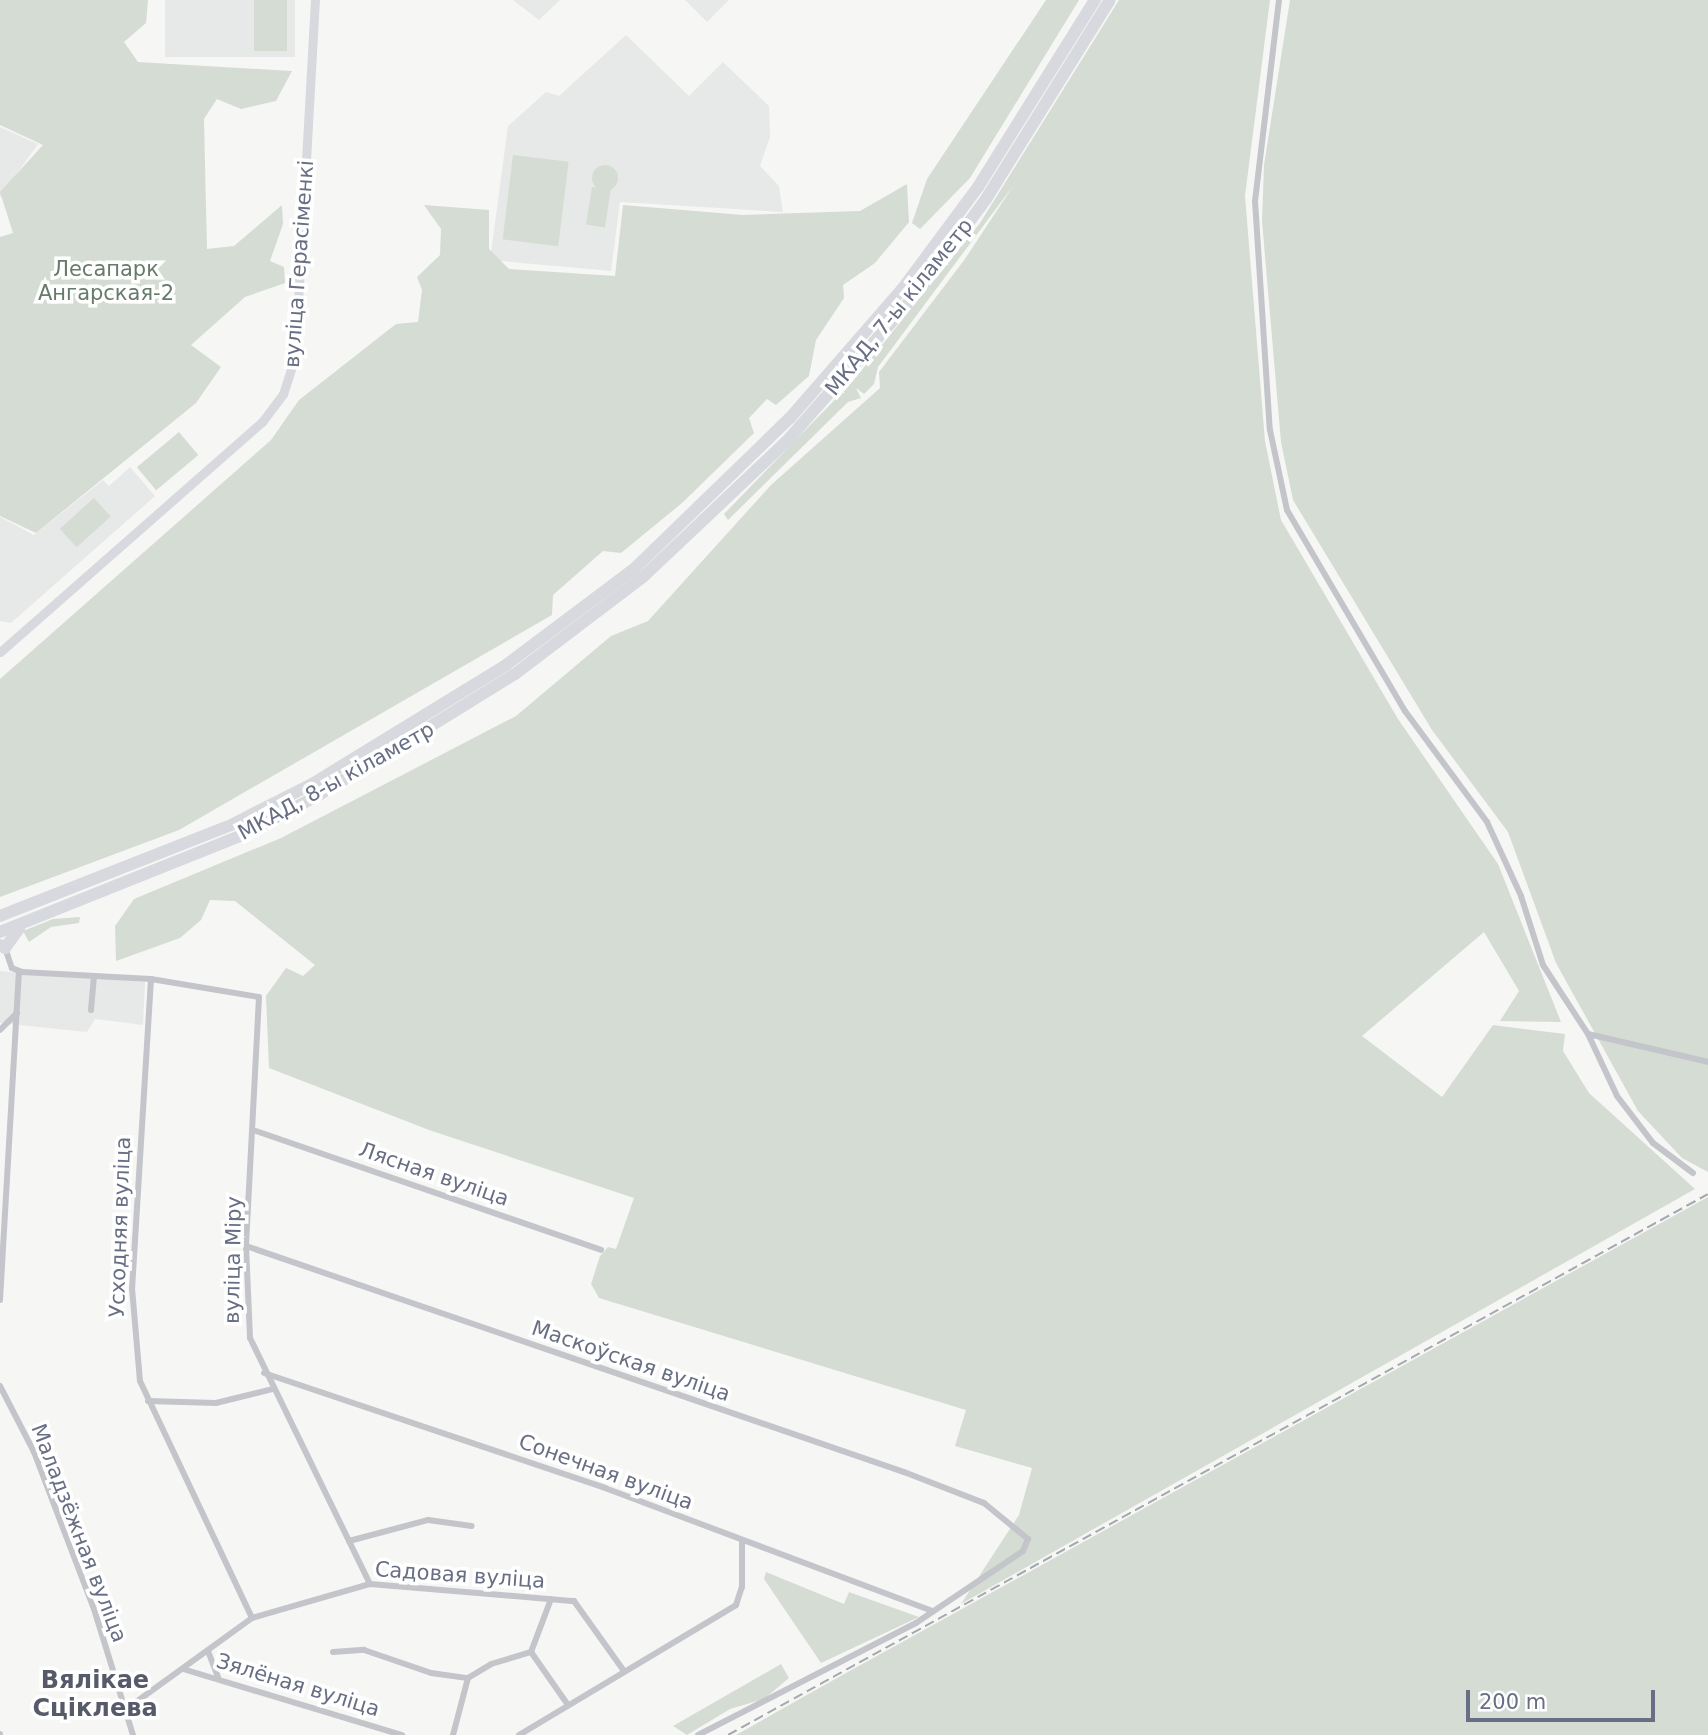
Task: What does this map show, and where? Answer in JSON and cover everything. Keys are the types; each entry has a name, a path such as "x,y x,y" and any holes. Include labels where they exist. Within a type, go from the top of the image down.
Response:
{"highway":[{"name":"МКАД, 7-ы кіламетр","path":"639,573 790,418 903,288 978,187 1095,0"},
{"name":"МКАД, 7-ы кіламетр","path":"639,573 787,441 917,293 986,199 1110,0"},
{"name":"МКАД, 8-ы кіламетр","path":"0,932 240,836 319,795 515,674 639,573"},
{"name":"МКАД, 8-ы кіламетр","path":"0,916 233,824 312,784 506,665 639,573"},
{"path":"3,950 12,932 42,916"}],"street":[{"name":"вуліца Герасіменкі","path":"0,652 262,422 283,394 295,357 315,0"},
{"path":"1279,0 1255,201 1270,430 1287,510 1405,711 1487,822 1521,895 1543,965 1588,1034 1632,1119 1653,1143 1693,1173"},
{"path":"0,1300 19,972 3,950"},
{"path":"19,972 151,979"},
{"path":"91,1010 94,978"},
{"name":"вуліца Міру","path":"151,979 255,995 261,1001 256,1131 246,1246 250,1338 264,1373 370,1584"},
{"name":"Усходняя вуліца","path":"151,979 132,1289 140,1381 252,1618"},
{"path":"0,1030 17,1013"},
{"path":"1588,1034 1708,1062"},
{"name":"Лясная вуліца","path":"256,1131 601,1251"},
{"name":"Маскоўская вуліца","path":"246,1246 904,1472 1002,1515 1028,1544 932,1611"},
{"name":"Сонечная вуліца","path":"264,1373 742,1540 932,1611"},
{"name":"Маладзёжная вуліца","path":"0,1385 10,1410 34,1452 99,1622 133,1735"},
{"path":"148,1401 216,1403 273,1389"},
{"path":"0,1406 10,1410"},
{"path":"348,1541 428,1520 472,1525"},
{"path":"519,1735 736,1605 742,1587 742,1540"},
{"name":"Садовая вуліца","path":"125,1710 252,1618 370,1584 574,1601 624,1671"},
{"path":"531,1652 551,1599"},
{"path":"698,1735 932,1611"},
{"path":"333,1653 364,1650 431,1673 468,1678 491,1664 531,1652"},
{"path":"208,1651 218,1677"},
{"path":"531,1652 568,1704"},
{"name":"Зялёная вуліца","path":"183,1669 218,1677 402,1735"},
{"path":"453,1735 468,1678"}],"shaded area":[{"path":"165,0 295,0 295,57 165,57"},
{"path":"513,0 560,0 539,20"},
{"path":"685,0 729,0 707,22"},
{"path":"626,35 689,96 723,62 769,106 770,137 760,166 779,186 783,212 620,202 611,271 490,260 508,126 546,92 559,96"},
{"path":"0,127 38,144 0,197"},
{"path":"130,467 155,496 11,623 0,621 0,517 34,535 103,480 109,486"},
{"path":"0,971 145,982 143,1025 95,1019 87,1032 0,1023"}],"green space":[{"name":"Лесапарк Ангарская-2","path":"0,0 148,0 146,23 124,42 138,62 292,71 276,101 241,109 217,99 204,119 207,249 234,246 282,205 283,224 270,261 284,267 285,283 245,297 191,345 221,367 196,403 36,533 0,516 0,237 13,233 0,192 43,145 0,125"},
{"path":"254,0 287,0 287,51 254,51"},
{"path":"1046,0 1079,0 970,178 920,229 912,223 927,179"},
{"path":"1119,0 1270,0 1245,196 1265,441 1281,520 1398,719 1498,864 1561,1022 1500,1021 1519,991 1484,932 1362,1036 1442,1097 1493,1025 1565,1034 1563,1051 1589,1093 1695,1189 961,1604 1019,1515 1032,1468 955,1446 966,1410 599,1298 591,1284 600,1256 608,1247 616,1249 634,1198 429,1130 269,1068 266,996 286,968 303,976 315,965 235,901 210,900 201,920 180,938 116,961 115,926 134,899 281,838 516,716 611,636 648,621 771,485 880,388 879,372 965,259 1013,186 878,367 874,384 864,394 856,388 861,398 848,402 728,520 724,514 853,381 980,223"},
{"path":"1290,0 1708,0 1708,1172 1682,1158 1638,1111 1556,963 1508,832 1432,730 1293,500 1281,442 1262,221 1264,165"},
{"path":"513,155 569,162 558,246 503,239"},
{"path":"605,165 614,169 618,178 614,187 605,191 596,187 592,178 596,169"},
{"path":"907,184 909,222 875,263 843,285 844,298 816,340 809,376 776,405 767,399 749,418 754,433 682,503 621,553 603,551 553,595 552,615 179,830 0,897 0,679 271,440 299,400 396,324 418,322 422,290 417,277 440,255 441,229 424,205 489,210 489,249 509,269 615,276 623,205 743,215 860,211"},
{"path":"592,187 611,190 605,228 586,225"},
{"path":"179,432 198,455 156,490 137,467"},
{"path":"94,498 111,517 77,547 60,529"},
{"path":"80,917 79,923 51,927 29,942 23,931 53,919"},
{"path":"1708,1197 1708,1735 736,1735 837,1678"},
{"path":"766,1572 844,1604 849,1592 919,1617 821,1663 764,1579"},
{"path":"781,1664 789,1678 764,1699 730,1709 687,1735 673,1726"}],"railway":[{"path":"728,1735 1708,1194"}],"district":[{"name":"Вялікае Сціклева","path":"95,1695"}]}
